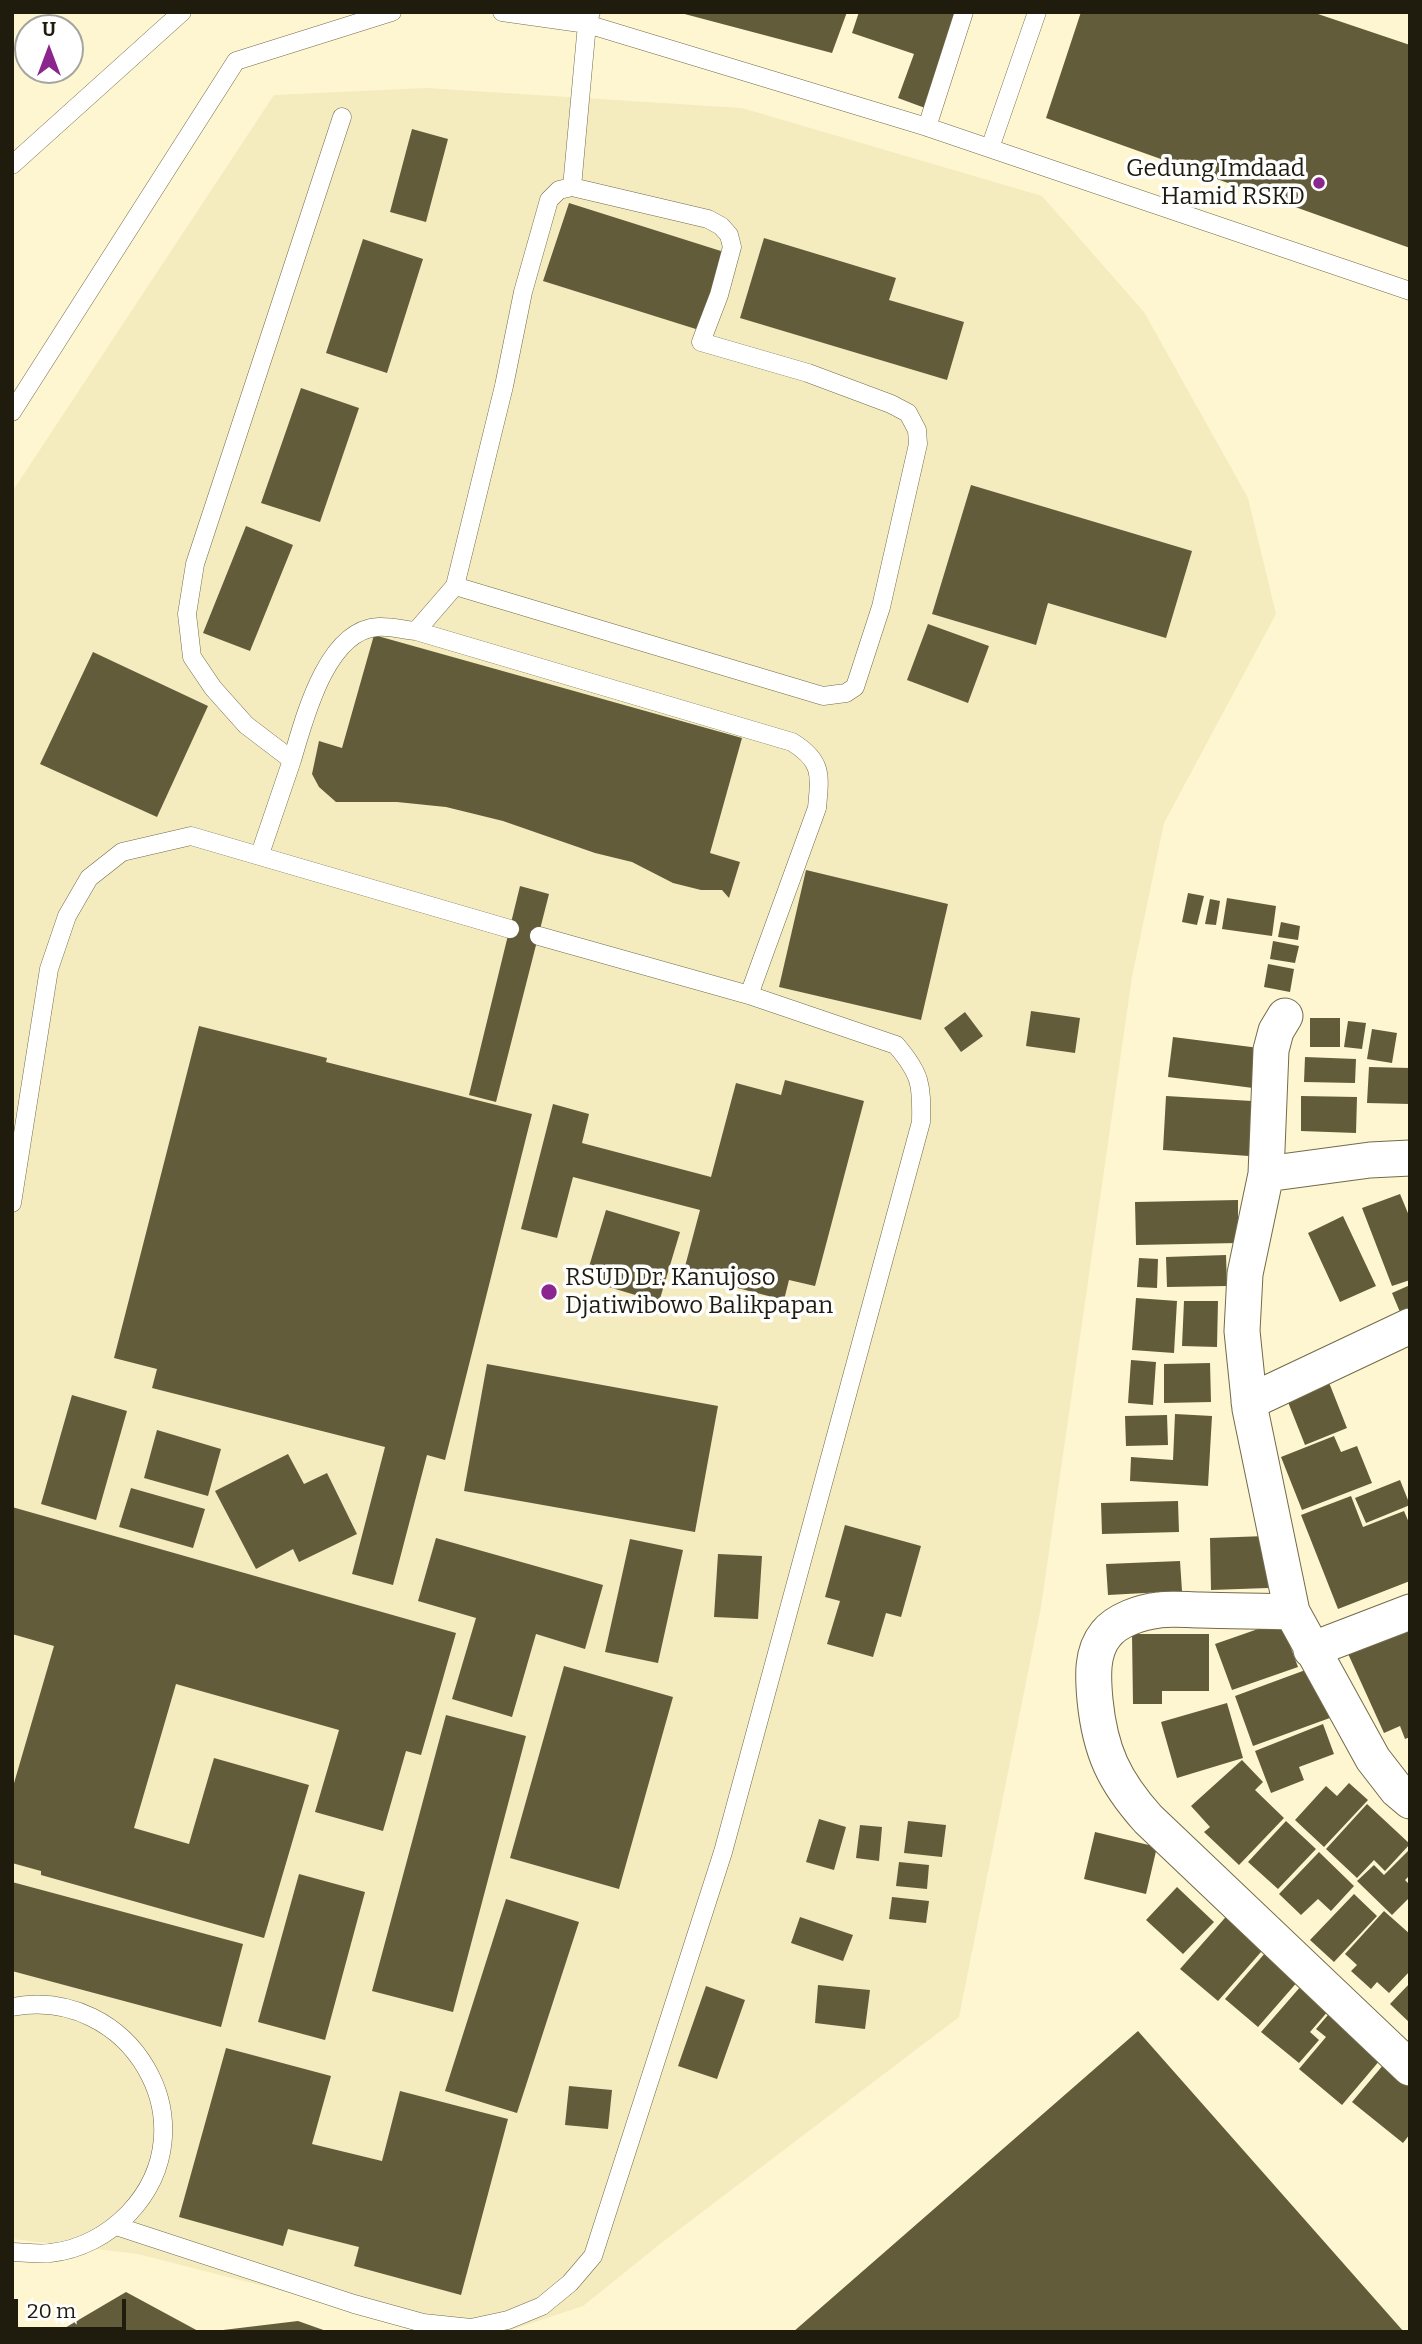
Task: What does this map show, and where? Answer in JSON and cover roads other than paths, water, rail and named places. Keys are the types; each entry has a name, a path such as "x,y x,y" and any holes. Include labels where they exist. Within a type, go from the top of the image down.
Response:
{"street":[{"path":"1284,1016 1276,1031 1271,1051 1266,1174 1245,1274 1242,1331 1249,1402 1292,1612 1373,1759 1397,1790 1410,1801"},
{"path":"1266,1174 1370,1160 1410,1158"},
{"path":"1249,1402 1410,1326"},
{"path":"1292,1612 1159,1609 1126,1619 1108,1631 1095,1657 1093,1684 1098,1728 1108,1761 1125,1793 1148,1819 1410,2068"},
{"path":"1311,1650 1410,1612"}],"lane":[{"path":"12,165 93,95 182,12"},
{"path":"12,412 236,61 393,12"},
{"path":"502,12 589,18 927,127 1410,291"},
{"path":"927,127 964,12"},
{"path":"990,148 1037,12"},
{"path":"572,187 589,18"},
{"path":"292,760 246,726 213,688 192,657 187,614 195,564 342,117"},
{"path":"416,631 455,586 542,218 549,201 559,190 572,187 708,219 721,226 729,235 732,247 719,295 701,342 851,388 891,404 908,414 917,430 918,444 881,607 855,687 846,693 823,696 455,586"},
{"path":"260,854 308,708 332,657 351,639 370,629 377,627 416,631 792,742 805,750 815,761 820,776 817,808 749,995"},
{"path":"12,1203 49,969 67,916 89,878 122,852 191,836 510,929"},
{"path":"116,2226 400,2317 423,2323 471,2328 508,2320 542,2306 570,2283 593,2256 723,1852 921,1122 922,1089 912,1064 896,1045 749,995 539,936"},
{"path":"12,2007 34,2003 73,2008 108,2025 137,2052 156,2086 164,2123 159,2162 143,2198 116,2226 84,2245 49,2253 12,2252"}],"place":[{"name":"Gedung Imdaad Hamid RSKD","path":"1319,183"},
{"name":"RSUD Dr. Kanujoso Djatiwibowo Balikpapan","path":"549,1292"}]}
